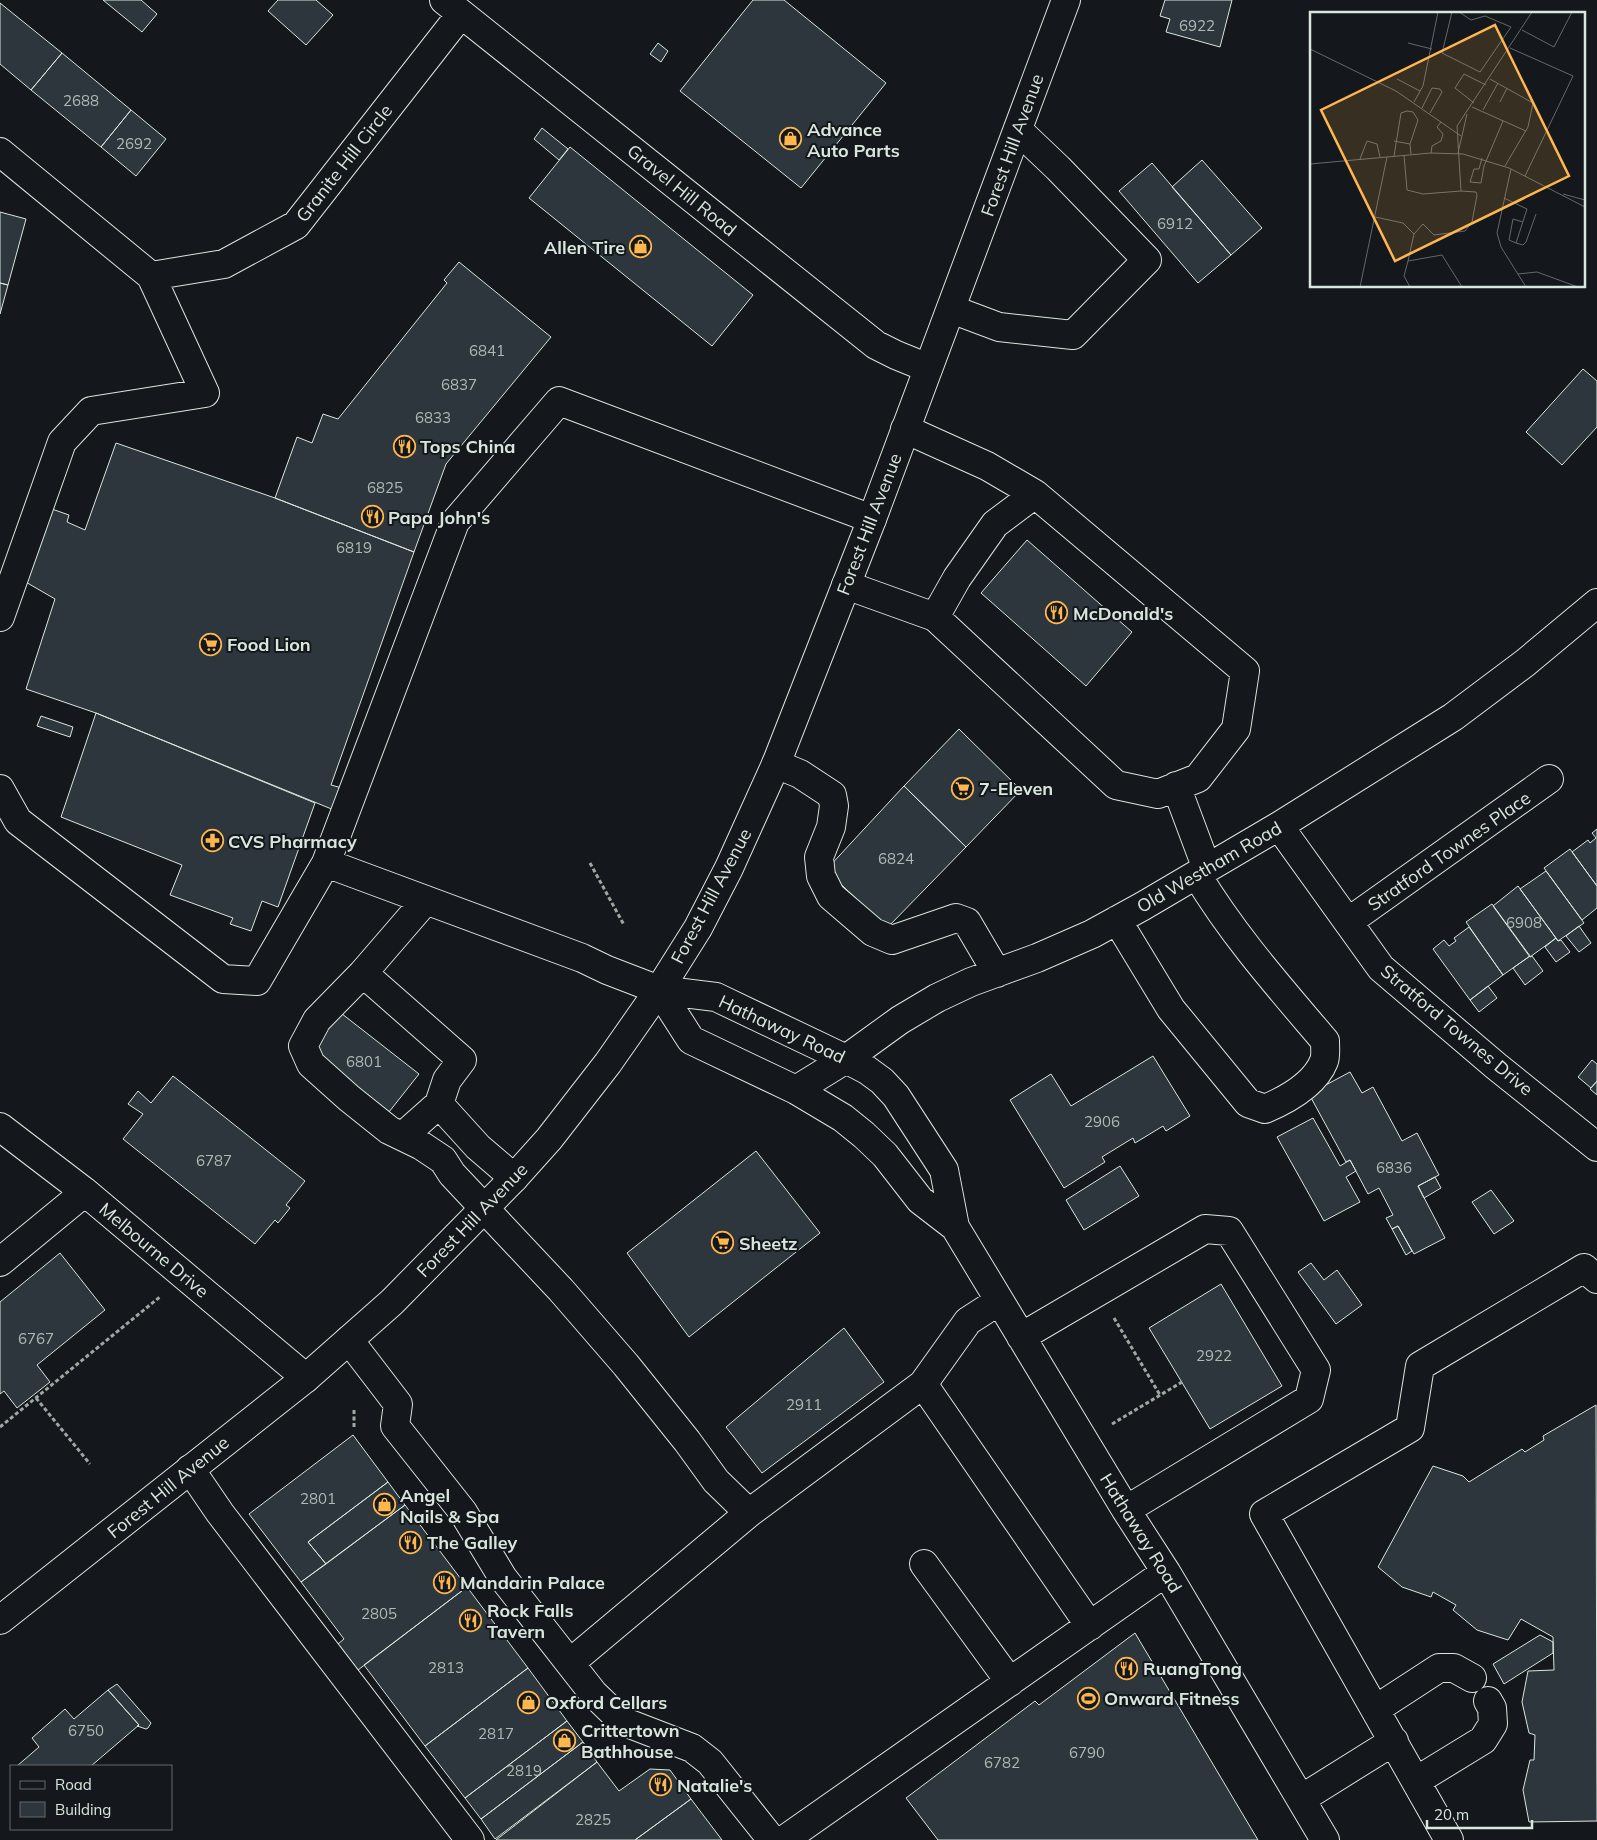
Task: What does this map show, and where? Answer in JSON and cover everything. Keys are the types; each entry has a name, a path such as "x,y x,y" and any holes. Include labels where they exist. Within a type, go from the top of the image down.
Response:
{"street":[{"name":"Forest Hill Avenue","path":"0,1620 306,1378 398,1296 514,1178 549,1139 589,1088 659,990 698,928 729,868 776,764 872,519 1066,0"},
{"name":"Granite Hill Circle","path":"151,276 224,264 296,225 452,7"},
{"name":"Gravel Hill Road","path":"452,7 876,345 896,356 928,368"},
{"path":"950,308 999,327 1074,334 1147,260 1058,168 1018,130"},
{"path":"0,152 151,276 205,393 91,410 62,442 0,616"},
{"path":"0,789 18,821 223,979 257,981 326,863 456,522 559,401 872,519"},
{"path":"846,585 935,617 1116,785 1158,794 1198,778 1236,729 1245,671 1035,494 986,466 905,429"},
{"path":"935,617 957,578 995,524 1035,494"},
{"name":"Old Westham Road","path":"796,1090 846,1059 900,1020 936,998 971,982 1092,934 1279,826 1453,717 1525,663 1597,603"},
{"path":"776,764 800,774 832,795 834,806 831,827 818,857 821,876 831,896 872,932 892,940 956,918 967,922 997,973"},
{"name":"Stratford Townes Place","path":"1348,922 1549,779"},
{"path":"1117,920 1171,1009 1248,1103 1265,1109 1284,1100 1311,1080 1324,1061 1325,1042 1277,985 1216,907 1202,872 1176,786"},
{"name":"Stratford Townes Drive","path":"1279,826 1381,968 1496,1066 1597,1147"},
{"path":"326,863 582,958 659,990"},
{"path":"426,900 363,973 316,1020 302,1046 311,1064 382,1125 422,1146 443,1160 452,1174 542,1269 594,1328 681,1433 716,1481 749,1513"},
{"path":"363,973 462,1060 447,1080 439,1104 403,1136"},
{"name":"Hathaway Road","path":"659,990 716,997 867,1070 896,1096 944,1170 955,1227 1126,1510 1166,1572 1325,1840"},
{"name":"Hathaway Road","path":"659,990 691,1040 796,1090 843,1118 885,1155 920,1200 955,1227"},
{"path":"439,1104 478,1147 514,1178"},
{"name":"Melbourne Drive","path":"0,1127 85,1192 306,1378"},
{"path":"0,1262 85,1192"},
{"path":"1021,1337 1204,1229 1229,1231 1316,1370 1309,1399 1126,1510"},
{"path":"1449,1840 1264,1514 1410,1428 1420,1366 1584,1268 1597,1279"},
{"path":"570,1664 749,1513 923,1384 968,1320 999,1301"},
{"path":"349,1340 398,1404 395,1426 463,1512 503,1578 593,1693 622,1721 692,1748 710,1762 772,1840"},
{"path":"923,1384 1090,1626"},
{"path":"190,1469 226,1521 470,1840"},
{"path":"924,1564 1010,1682"},
{"path":"784,1840 1166,1572"},
{"path":"1376,1709 1439,1668 1454,1668 1472,1678"},
{"path":"1416,1781 1484,1740 1493,1724 1492,1708 1488,1701"},
{"path":"1301,1799 1394,1741"}],"path":[{"path":"590,863 624,924"},
{"path":"0,1427 185,1276"},
{"path":"1099,1291 1160,1395"},
{"path":"1084,1441 1182,1382"},
{"path":"36,1398 90,1464"},
{"path":"354,1409 354,1427"}],"building":[{"path":"103,0 141,0 157,14 142,32"},
{"path":"278,0 316,0 333,15 306,45 268,11"},
{"name":"Advance Auto Parts","path":"753,0 784,0 886,83 801,188 680,91"},
{"path":"1165,0 1232,0 1220,47 1166,32 1170,19 1160,16"},
{"path":"0,3 62,53 31,90 0,64"},
{"path":"658,43 668,51 661,62 650,54"},
{"path":"62,53 131,110 101,147 31,90"},
{"path":"131,110 166,139 136,176 101,147"},
{"path":"542,128 568,149 559,160 534,139"},
{"name":"Allen Tire","path":"570,147 753,295 712,346 529,198"},
{"path":"1202,160 1262,228 1231,255 1172,187"},
{"path":"1152,163 1231,255 1198,283 1119,191"},
{"path":"0,212 26,219 8,285 0,283"},
{"path":"459,262 551,337 446,464 414,552 275,498 297,437 312,443 323,414 338,419 447,283 444,280"},
{"path":"0,283 8,285 0,314"},
{"path":"1583,369 1597,381 1597,427 1562,465 1526,432"},
{"name":"Food Lion","path":"116,443 275,498 414,552 331,785 342,788 334,810 96,713 26,689 55,599 24,581 49,508 69,515 67,522 85,530"},
{"name":"McDonald's","path":"1027,540 1132,632 1086,686 981,593"},
{"name":"CVS Pharmacy","path":"96,713 315,803 278,907 262,901 251,931 230,924 233,918 170,895 182,865 61,817"},
{"path":"41,716 73,727 70,737 37,726"},
{"name":"7-Eleven","path":"959,729 1021,790 966,847 904,786"},
{"name":"7-Eleven","path":"904,786 966,847 887,928 826,870"},
{"path":"1597,829 1597,886 1572,852 1588,840 1590,843 1596,838 1592,833"},
{"path":"1570,849 1597,886 1597,908 1582,920 1544,868"},
{"path":"1546,871 1584,923 1558,941 1520,889"},
{"path":"1518,886 1556,938 1530,957 1493,906"},
{"path":"1492,904 1530,956 1503,975 1466,922"},
{"path":"1579,926 1591,943 1579,952 1566,936"},
{"path":"1469,927 1503,975 1470,1000 1433,949 1444,940 1449,946 1456,941 1454,938"},
{"path":"1556,938 1558,941 1561,940 1570,952 1556,962 1545,947"},
{"path":"1532,956 1543,971 1525,985 1513,968"},
{"path":"1488,986 1497,998 1479,1012 1470,1000"},
{"path":"337,1010 419,1074 389,1112 308,1047"},
{"path":"1153,1056 1190,1116 1166,1131 1163,1126 1135,1143 1133,1138 1102,1157 1105,1162 1064,1188 1010,1100 1051,1074 1071,1106"},
{"path":"1592,1060 1597,1064 1597,1081 1591,1088 1578,1077"},
{"path":"1350,1072 1362,1093 1373,1087 1402,1141 1417,1133 1439,1175 1418,1186 1445,1238 1414,1254 1398,1226 1392,1229 1386,1218 1393,1215 1379,1188 1368,1194 1350,1160 1346,1162 1309,1094"},
{"path":"173,1076 305,1181 286,1205 290,1208 278,1223 275,1220 255,1244 123,1139 143,1114 128,1104 138,1091 151,1103"},
{"path":"1597,1081 1597,1095 1590,1089"},
{"path":"1313,1118 1340,1166 1350,1160 1356,1171 1346,1177 1360,1202 1324,1221 1277,1137"},
{"name":"Sheetz","path":"756,1151 820,1233 689,1337 627,1253"},
{"path":"1120,1166 1139,1196 1084,1230 1066,1200"},
{"path":"1435,1177 1441,1188 1424,1198 1418,1186"},
{"path":"1491,1190 1514,1221 1494,1234 1472,1202"},
{"path":"1398,1226 1412,1251 1406,1255 1392,1229"},
{"path":"60,1253 105,1310 37,1365 50,1382 17,1408 4,1391 0,1394 0,1302"},
{"path":"1311,1263 1324,1280 1337,1270 1362,1305 1336,1324 1298,1272"},
{"path":"1221,1284 1282,1386 1210,1429 1149,1328"},
{"path":"844,1328 884,1382 762,1473 726,1427"},
{"path":"1596,1405 1597,1821 1529,1822 1523,1790 1530,1760 1534,1760 1535,1735 1529,1733 1522,1702 1528,1671 1554,1670 1553,1637 1521,1619 1508,1640 1477,1630 1453,1610 1456,1605 1433,1592 1431,1597 1402,1587 1378,1567 1433,1466 1463,1476 1469,1482 1522,1449 1525,1452 1544,1440 1543,1436"},
{"path":"353,1435 388,1482 308,1542 326,1564 301,1582 249,1514"},
{"path":"388,1482 405,1505 326,1564 308,1542"},
{"path":"405,1505 467,1587 358,1670 338,1644 344,1639 301,1582"},
{"path":"467,1587 528,1668 425,1746 364,1665"},
{"path":"1135,1633 1258,1840 938,1840 906,1798 1035,1701 1039,1705"},
{"path":"1540,1635 1553,1642 1553,1653 1504,1684 1493,1664"},
{"path":"528,1668 567,1721 465,1798 425,1746"},
{"path":"117,1684 151,1723 148,1728 137,1726 139,1725 108,1690"},
{"path":"108,1690 139,1725 92,1765 18,1765 39,1747 32,1738 65,1709 74,1719"},
{"path":"567,1721 583,1742 481,1819 465,1798"},
{"path":"583,1742 597,1762 495,1839 481,1819"},
{"path":"597,1762 619,1791 650,1769 670,1770 691,1799 635,1840 496,1840"},
{"path":"691,1799 722,1840 635,1840"}],"place":[{"name":"Advance Auto Parts","path":"791,139"},
{"name":"Allen Tire","path":"641,247"},
{"name":"Tops China","path":"404,446"},
{"name":"Papa John's","path":"372,517"},
{"name":"McDonald's","path":"1057,613"},
{"name":"Food Lion","path":"211,644"},
{"name":"7-Eleven","path":"963,788"},
{"name":"CVS Pharmacy","path":"212,841"},
{"name":"Sheetz","path":"723,1243"},
{"name":"Angel Nails & Spa","path":"384,1505"},
{"name":"The Galley","path":"411,1542"},
{"name":"Mandarin Palace","path":"444,1582"},
{"name":"Rock Falls Tavern","path":"471,1620"},
{"name":"RuangTong","path":"1127,1668"},
{"name":"Onward Fitness","path":"1088,1698"},
{"name":"Oxford Cellars","path":"529,1702"},
{"name":"Crittertown Bathhouse","path":"565,1740"},
{"name":"Natalie's","path":"661,1785"}]}
